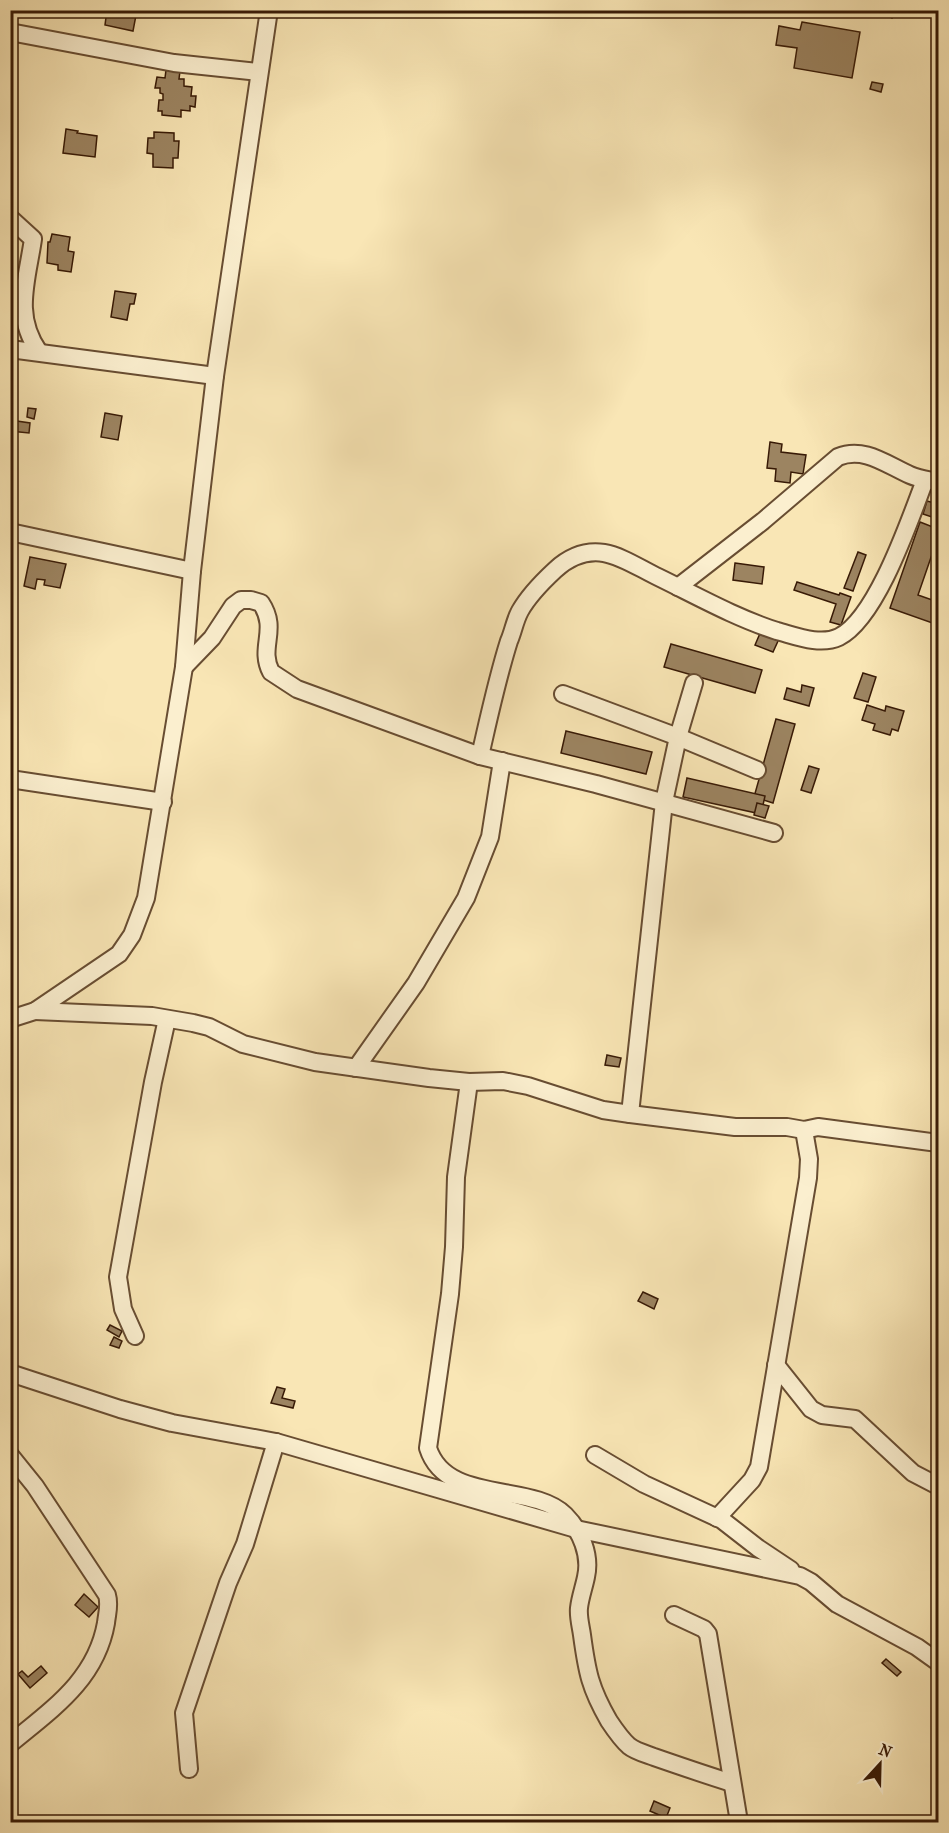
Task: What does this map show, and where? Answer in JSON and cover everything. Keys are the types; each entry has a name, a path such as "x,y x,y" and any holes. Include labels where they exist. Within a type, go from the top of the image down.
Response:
{"street":[{"path":"10,1019 35,1011 118,954 132,935 146,898 184,667 192,571 215,376 269,10"},
{"path":"10,32 174,63 259,72"},
{"path":"10,218 33,239 23,306 25,323 32,342 39,352"},
{"path":"10,349 215,376"},
{"path":"480,756 500,671 519,613 536,587 566,560 585,553 605,553 766,628 817,641 839,637 860,619 872,603 932,481 912,476 867,454 849,452 838,457 763,522 678,587"},
{"path":"10,532 192,571"},
{"path":"184,667 212,638 233,606 241,600 251,600 261,603 269,617 270,628 265,655 271,672 284,682 308,693 480,756 664,802 774,833"},
{"path":"630,1114 664,802 678,738 694,683"},
{"path":"563,694 757,770"},
{"path":"356,1068 416,983 466,898 490,837 502,761"},
{"path":"10,778 163,802"},
{"path":"35,1011 152,1016 193,1023 209,1027 243,1044 315,1062 469,1082 503,1082 528,1086 590,1107 630,1114 735,1127 787,1127 804,1130 818,1127 939,1143"},
{"path":"135,1336 123,1309 118,1277 153,1082 167,1019"},
{"path":"469,1082 456,1177 450,1294 428,1448 437,1466 447,1474 473,1487 544,1504 564,1514 576,1529 588,1557 587,1575 579,1612 587,1671 595,1696 616,1733 630,1747 638,1751 732,1783"},
{"path":"717,1518 752,1480 759,1467 766,1437 808,1178 809,1159 804,1130"},
{"path":"776,1365 811,1409 822,1415 855,1419 913,1473 939,1486"},
{"path":"10,1373 172,1424 276,1442 576,1529 800,1576"},
{"path":"189,1769 184,1713 228,1583 245,1544 276,1442"},
{"path":"10,1455 35,1486 107,1595 108,1600 102,1642 86,1675 61,1702 10,1744"},
{"path":"595,1455 644,1484 717,1518 811,1582 837,1604 917,1647 939,1662"},
{"path":"674,1615 704,1629 708,1634 739,1822"}],"building":[{"path":"107,10 137,10 133,31 105,25"},
{"path":"875,10 895,10 892,18"},
{"path":"802,22 860,32 852,78 794,68 797,48 776,45 779,26 800,30"},
{"path":"166,70 180,71 179,79 184,79 184,86 192,87 191,96 196,96 195,107 190,106 190,111 181,110 181,117 162,115 162,111 158,111 159,100 163,100 163,94 160,93 160,88 155,88 157,77 165,78"},
{"path":"872,82 883,84 881,92 870,89"},
{"path":"66,129 97,136 95,157 63,153"},
{"path":"154,132 174,133 174,141 179,141 178,158 173,158 173,168 153,167 153,154 147,153 148,138 154,138"},
{"path":"938,149 938,248 932,247"},
{"path":"52,234 70,237 68,251 74,252 71,272 58,270 58,265 47,263 48,242"},
{"path":"115,291 136,294 134,304 130,304 127,320 111,317"},
{"path":"28,408 36,409 34,419 27,417"},
{"path":"105,413 122,416 118,440 101,437"},
{"path":"10,420 30,423 29,433 10,431"},
{"path":"770,442 782,444 781,452 806,455 803,474 791,472 790,483 775,481 776,469 767,468"},
{"path":"927,501 938,504 938,519 923,514"},
{"path":"920,522 938,529 938,537 918,595 938,602 938,625 890,608"},
{"path":"858,552 866,555 853,591 844,588"},
{"path":"30,557 66,564 60,588 44,585 45,580 37,579 35,589 24,586"},
{"path":"735,563 764,567 762,584 733,580"},
{"path":"797,582 851,597 841,625 830,622 836,604 794,590"},
{"path":"761,631 779,639 773,652 755,645"},
{"path":"671,644 762,670 755,693 664,667"},
{"path":"863,673 876,677 868,702 854,698"},
{"path":"802,685 814,688 809,706 784,699 787,688 801,692"},
{"path":"867,705 885,711 886,706 904,711 898,731 892,729 890,735 873,730 875,724 862,720"},
{"path":"776,719 795,724 773,803 754,797"},
{"path":"566,731 652,752 646,774 561,753"},
{"path":"809,766 819,769 811,793 801,790"},
{"path":"687,778 765,796 761,814 683,797"},
{"path":"757,803 769,806 765,818 754,815"},
{"path":"607,1055 621,1058 619,1067 605,1065"},
{"path":"643,1292 658,1299 654,1309 638,1301"},
{"path":"110,1325 122,1331 119,1337 107,1330"},
{"path":"114,1337 122,1341 119,1348 110,1345"},
{"path":"277,1387 285,1389 282,1398 295,1401 293,1408 271,1403"},
{"path":"84,1594 98,1607 89,1617 75,1605"},
{"path":"886,1659 901,1672 897,1676 882,1663"},
{"path":"41,1666 47,1673 30,1688 18,1674 22,1671 28,1677"},
{"path":"654,1801 670,1808 666,1818 650,1811"}]}
